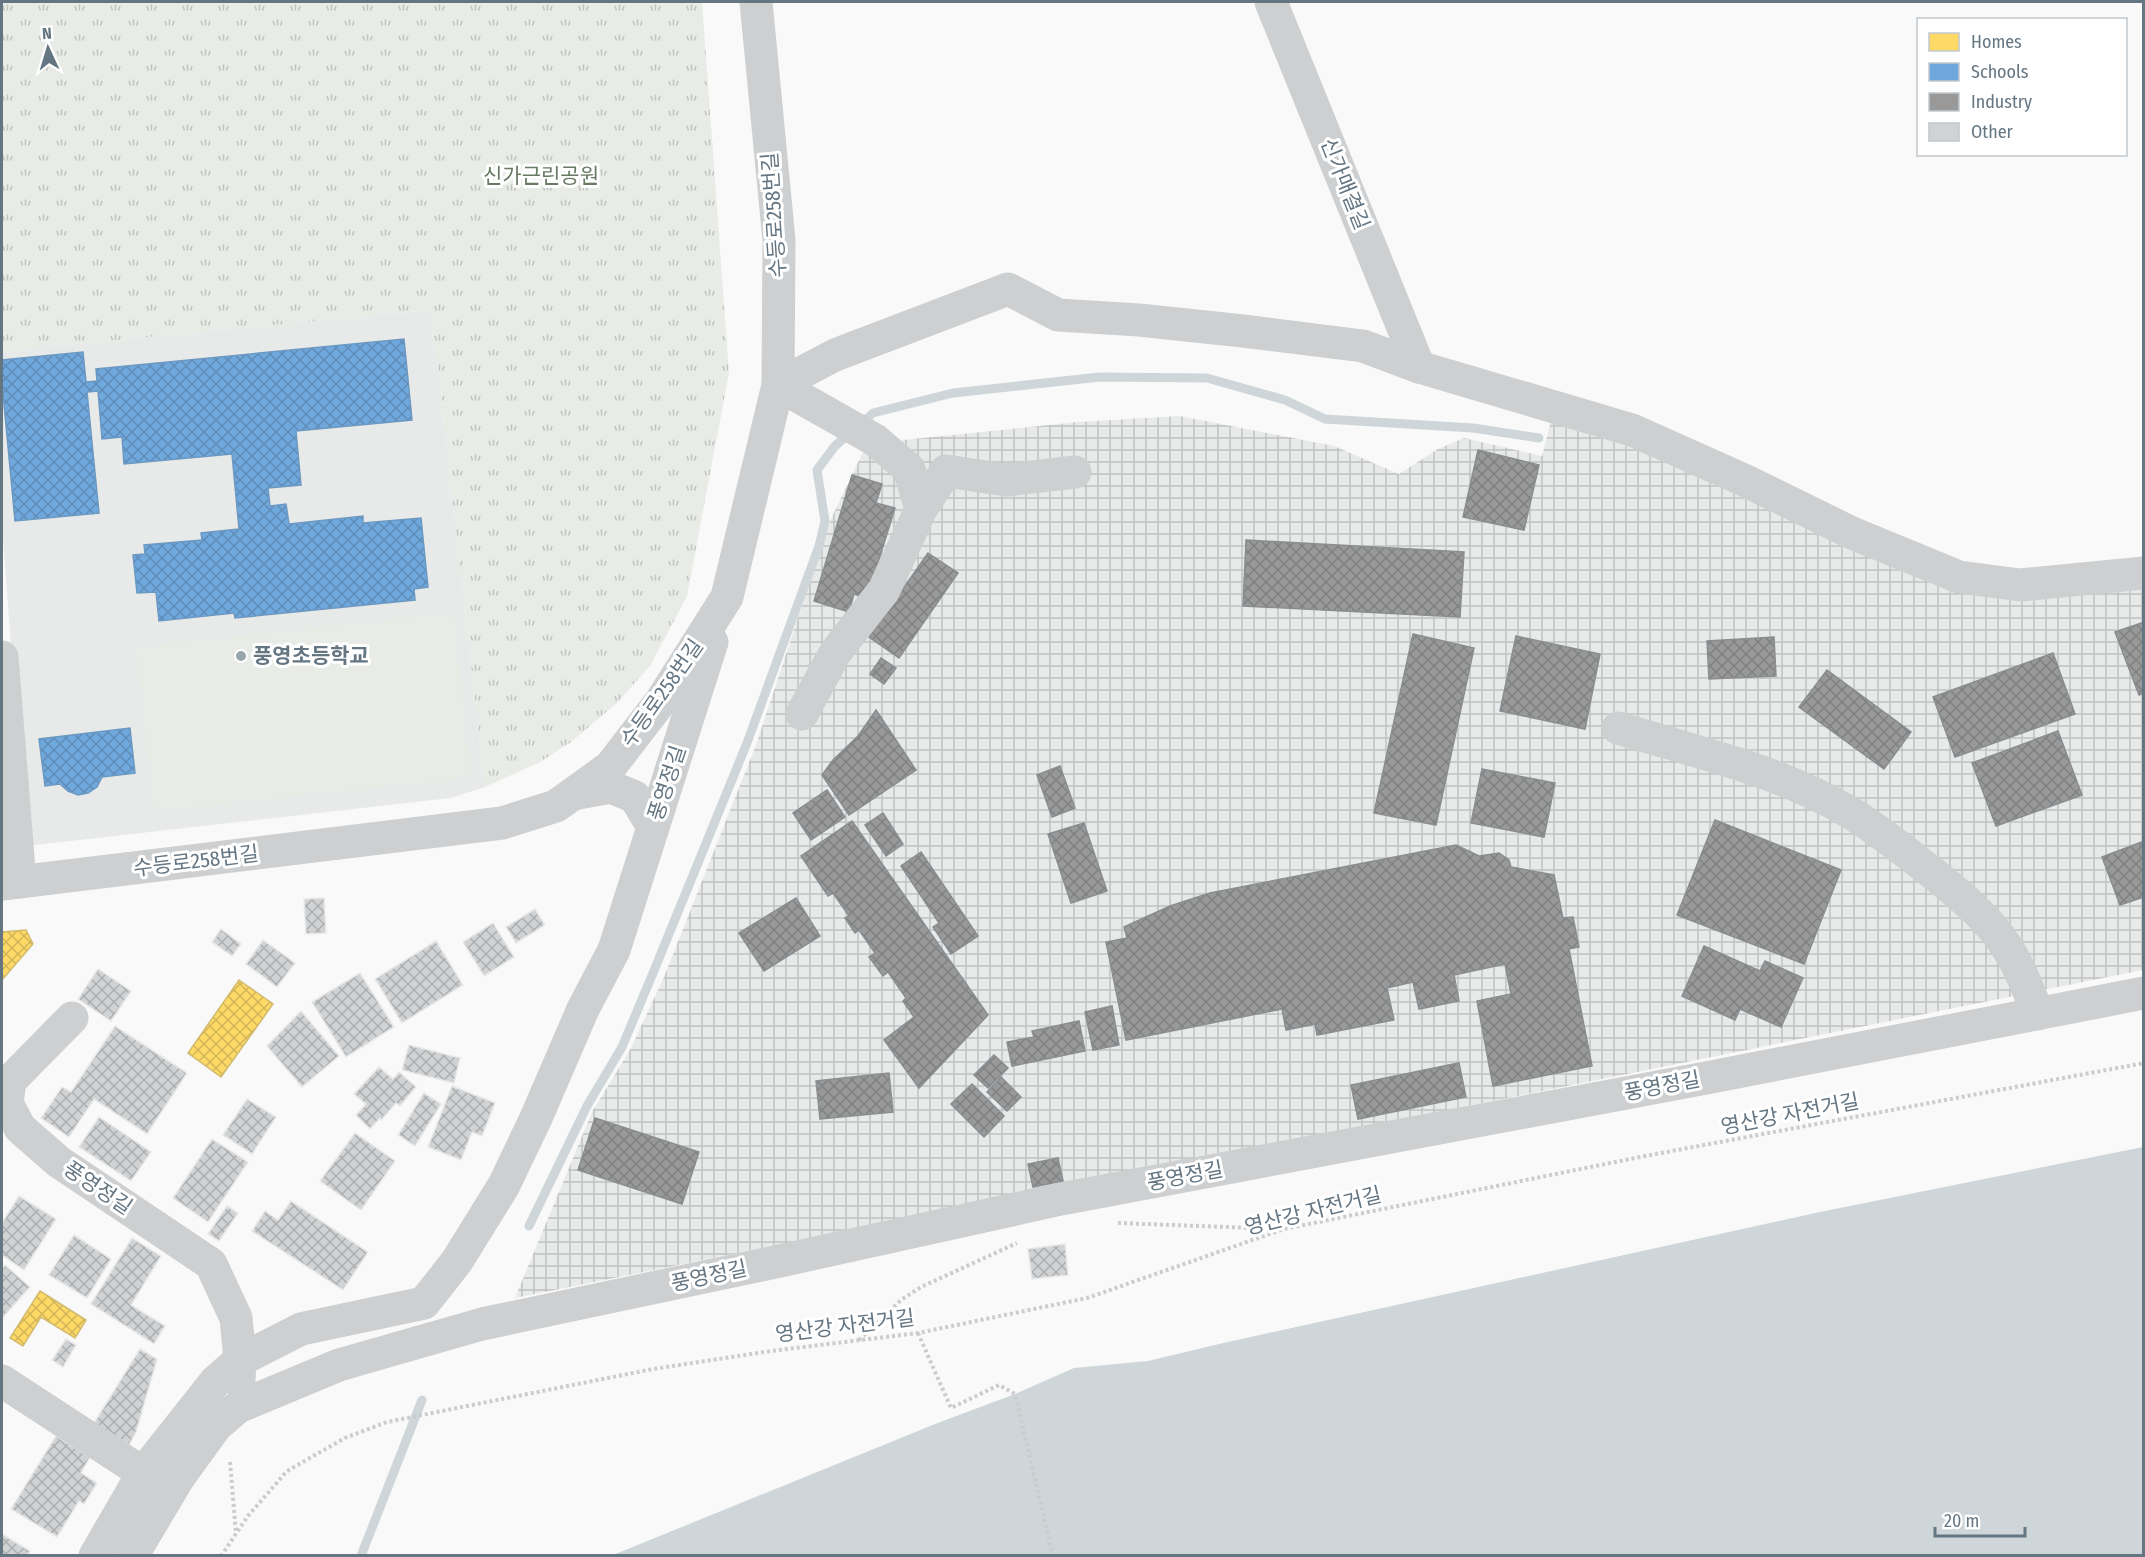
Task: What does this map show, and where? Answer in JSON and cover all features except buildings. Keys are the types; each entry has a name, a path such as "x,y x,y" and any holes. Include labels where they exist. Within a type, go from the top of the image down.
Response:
{"street":[{"name":"수등로258번길","path":"11,883 502,822 556,806 610,767 662,701 727,597 778,385 779,240 756,2"},
{"name":"신가매결길","path":"1271,2 1419,367"},
{"path":"778,385 835,355 1008,289 1058,315 1244,330 1363,346 1419,367 1632,430 1744,480 1852,533 1959,577 2020,585 2144,573"},
{"path":"778,385 875,440 909,469 921,509"},
{"path":"802,714 835,653 884,590 921,509 946,471 1006,480 1075,472"},
{"name":"풍영정길","path":"94,1556 143,1473 215,1382 240,1360 301,1329 424,1303 457,1261 504,1185 536,1118 574,1028 614,950 727,597"},
{"path":"2,657 11,883"},
{"path":"1618,728 1765,772 1827,801 1881,832 1945,883 1980,915 2002,940 2024,981 2038,1014"},
{"path":"572,794 611,787 635,797 653,827"},
{"name":"풍영정길","path":"132,1556 179,1477 216,1426 232,1412 339,1365 482,1324 1061,1199 2144,993"},
{"name":"풍영정길","path":"72,1018 10,1080 7,1103 20,1128 59,1162 211,1264 236,1318 240,1360 232,1412"},
{"path":"2,1381 143,1473"}],"path":[{"name":"영산강 자전거길","path":"221,1556 248,1516 287,1471 345,1438 387,1422 653,1370 771,1351 918,1333 1087,1298 1284,1229 1645,1156 2144,1063"},
{"path":"1108,1223 1284,1229"},
{"path":"858,1340 901,1300 921,1287 1025,1240"},
{"path":"918,1333 951,1408 999,1385 1015,1394 1053,1556"},
{"path":"232,1412 236,1533"}],"shaded area":[{"name":"풍영초등학교","path":"431,310 485,787 451,798 26,846 2,525 2,351"},
{"path":"1180,416 1334,446 1399,474 1438,449 1464,438 1542,456 1552,417 1629,438 1957,585 2143,582 2143,970 515,1298 592,1112 630,1050 664,977 756,745 830,521 863,452 903,440 1078,422"},
{"path":"2143,1147 2143,1555 613,1555 935,1424 1015,1394 1074,1368 1148,1361 1820,1212"}],"green space":[{"name":"신가근린공원","path":"2,2 702,2 729,373 687,596 650,666 617,703 571,742 540,762 485,787 431,310 2,351"},
{"path":"454,613 471,778 154,811 136,647"}],"waterway":[{"path":"861,424 873,413 953,393 1100,377 1207,378 1285,400 1325,419 1473,428 1539,438"},
{"path":"529,1226 587,1106 622,1047 747,743 819,546 825,521 817,470 835,446 850,433"},
{"path":"361,1556 422,1400"}],"place":[{"name":"풍영초등학교","path":"241,656"}]}
